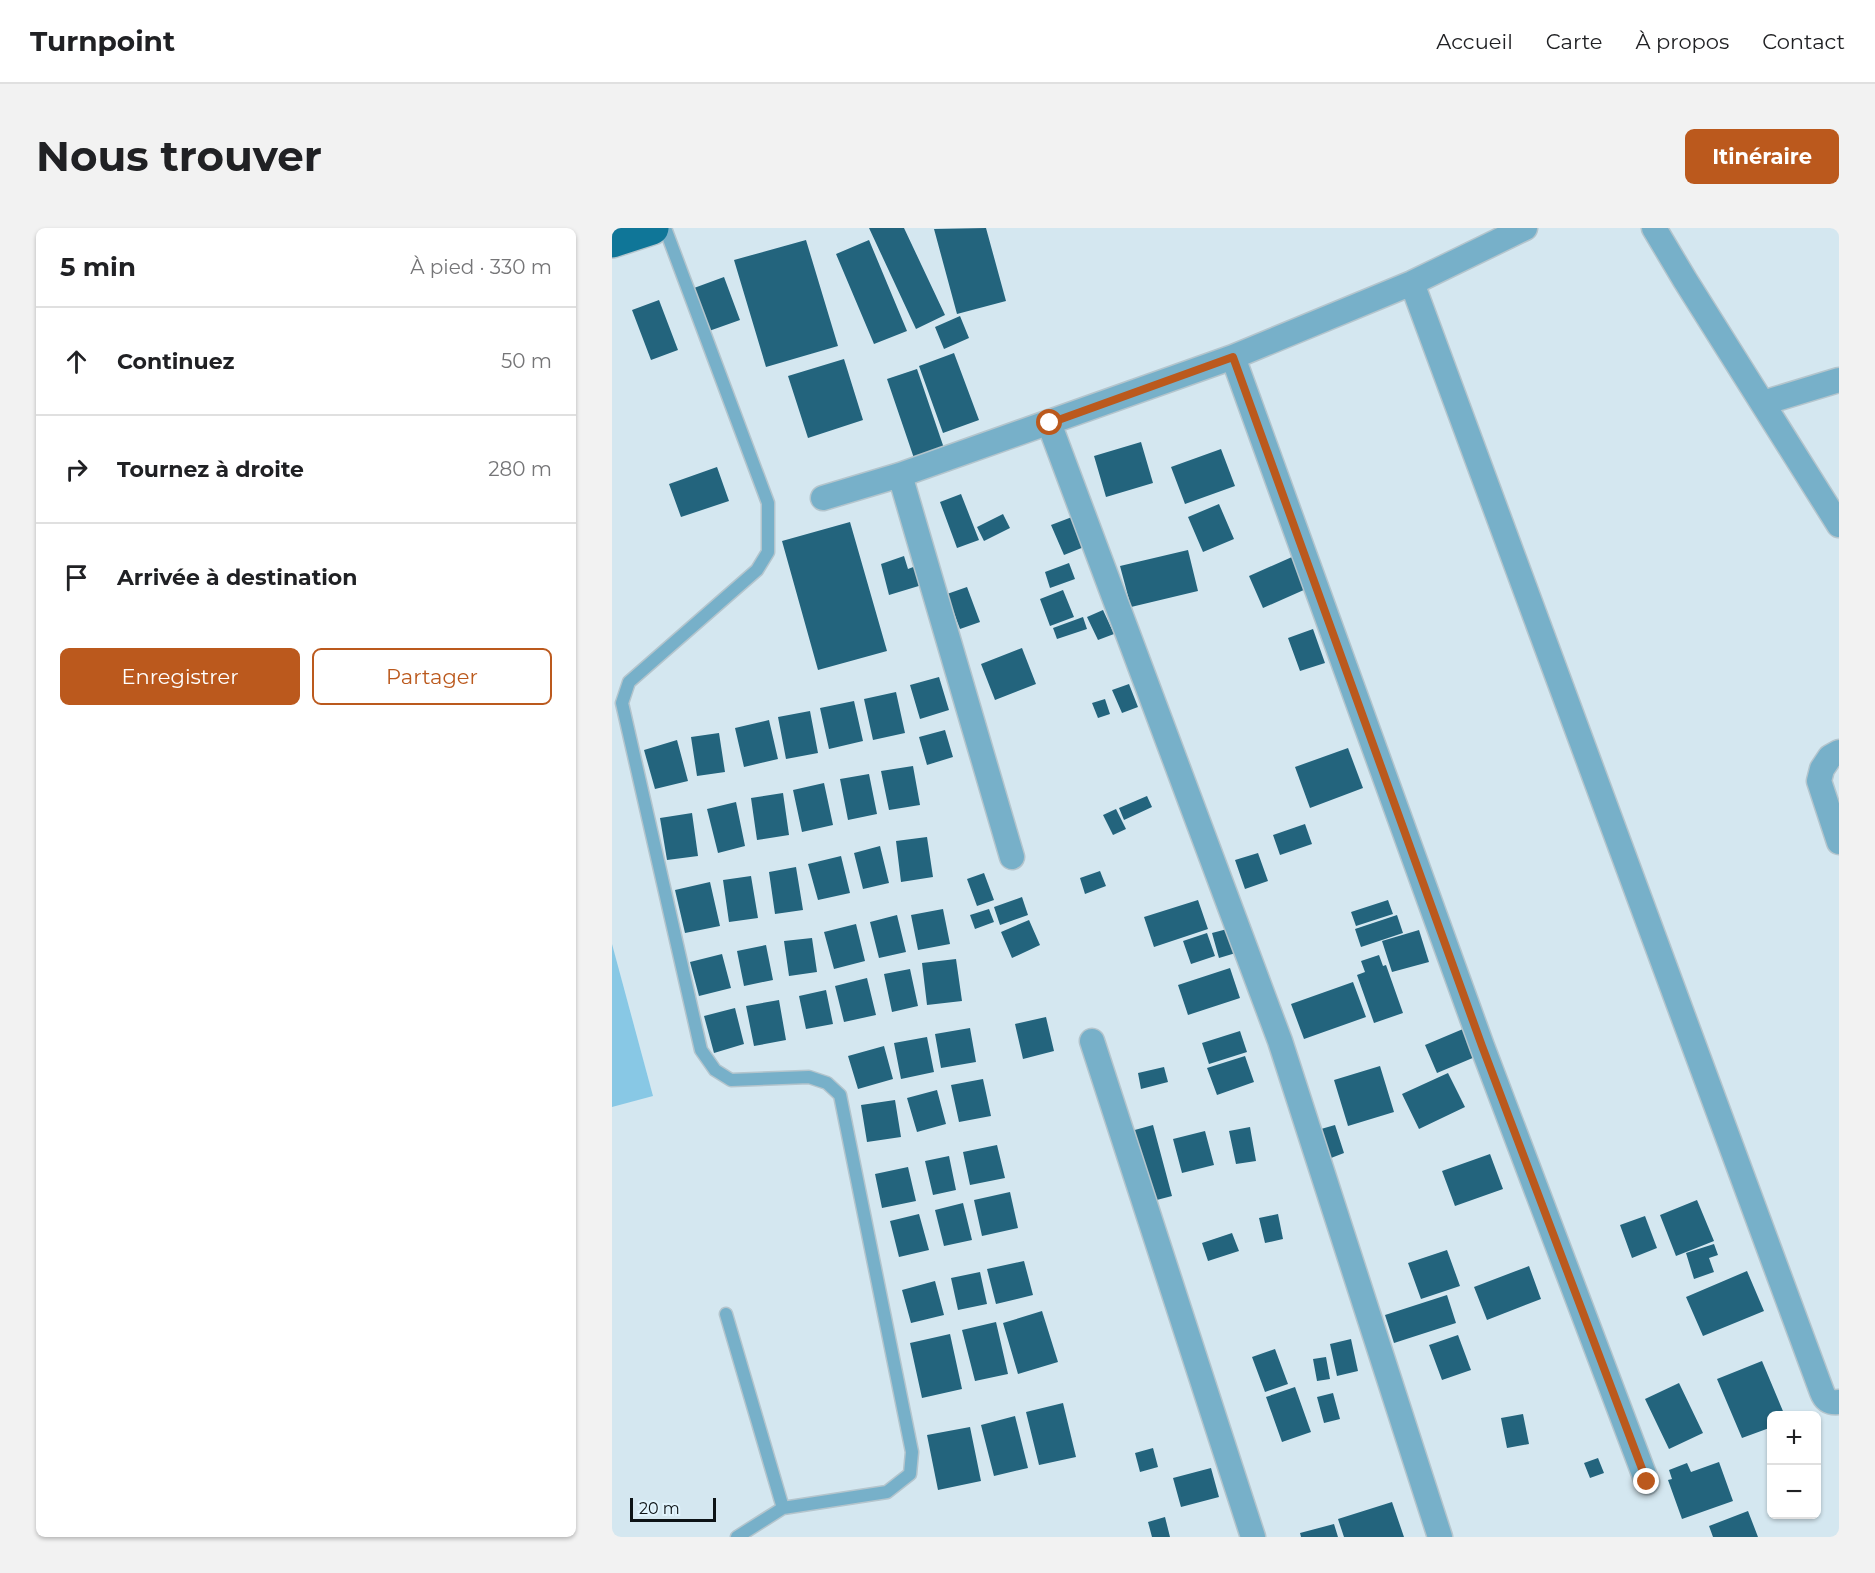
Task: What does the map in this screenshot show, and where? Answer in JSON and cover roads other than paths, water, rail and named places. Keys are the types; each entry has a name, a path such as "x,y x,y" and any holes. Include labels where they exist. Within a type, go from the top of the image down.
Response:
{"highway":[{"path":"612,242 652,228"}],"street":[{"path":"823,498 900,475 1233,357 1412,283 1525,228"},
{"path":"1654,228 1839,525"},
{"path":"1412,283 1824,1398 1830,1402 1839,1402"},
{"path":"1233,357 1482,1046 1647,1482"},
{"path":"1763,403 1839,381"},
{"path":"1050,423 1280,1041 1440,1537"},
{"path":"900,475 1012,857"},
{"path":"1839,752 1830,757 1822,769 1819,781 1839,842"},
{"path":"1092,1041 1253,1537"}],"lane":[{"path":"665,228 768,503 768,552 757,570 629,682 622,703 701,1050 715,1070 731,1080 809,1077 827,1083 840,1095 912,1452 910,1474 887,1492 783,1508 737,1537"},
{"path":"726,1314 783,1508"}]}
